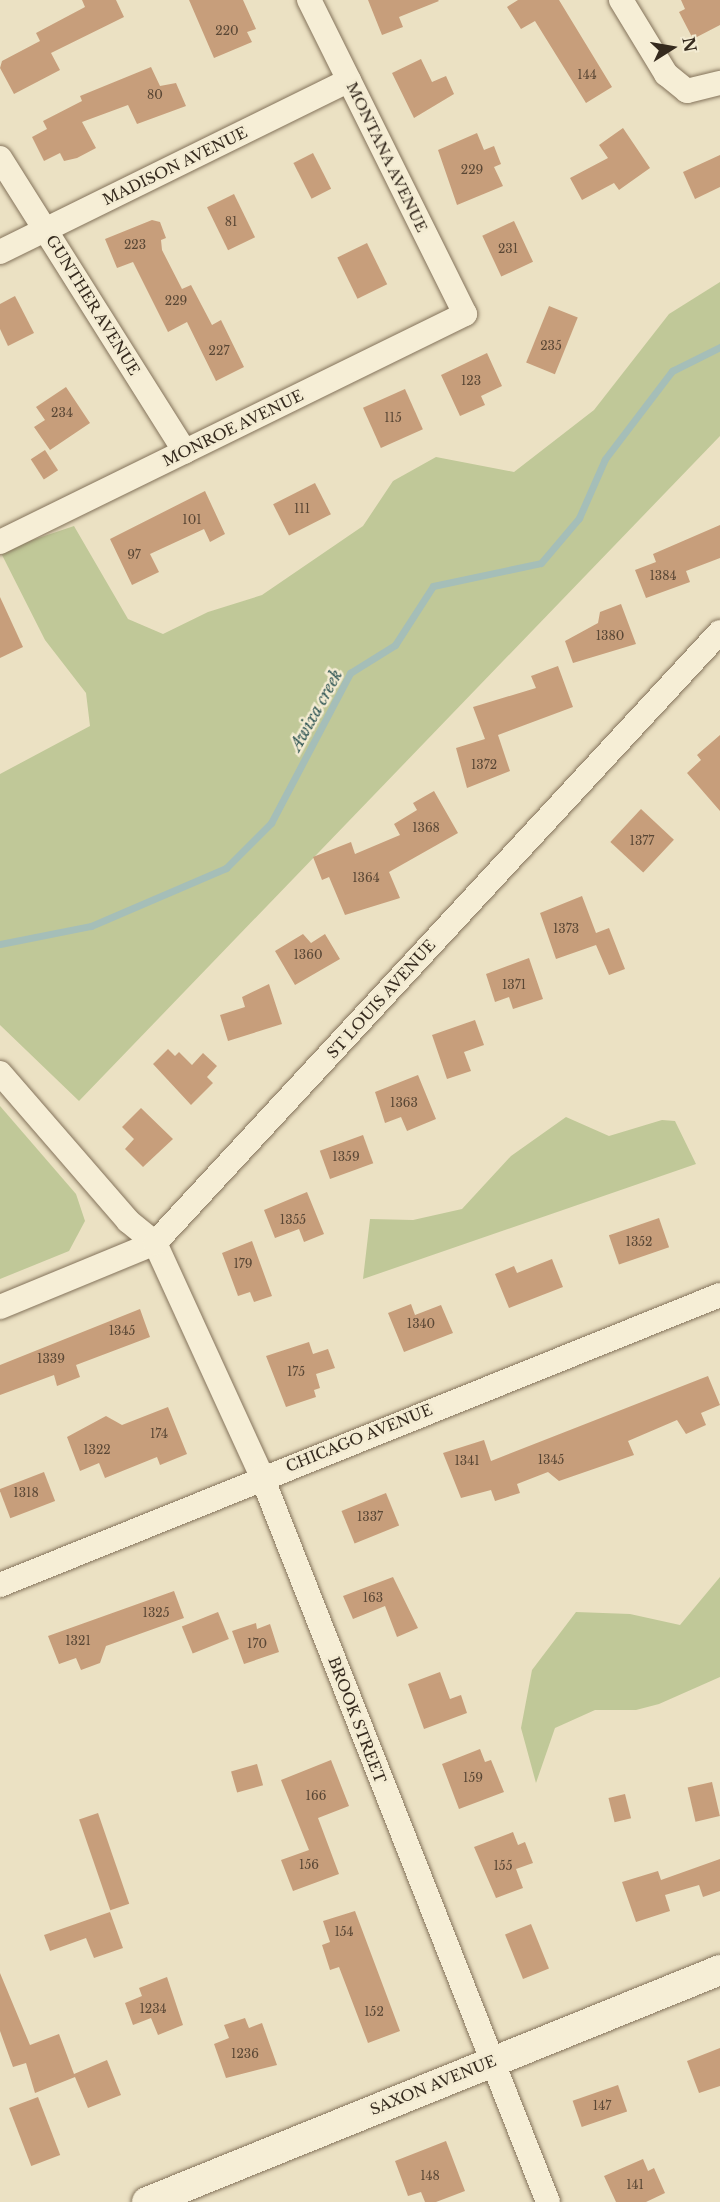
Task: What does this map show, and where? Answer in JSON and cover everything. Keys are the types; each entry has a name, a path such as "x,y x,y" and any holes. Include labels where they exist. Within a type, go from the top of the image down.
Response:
{"street":[{"name":"MONTANA AVENUE","path":"309,0 465,314"},
{"path":"621,0 666,74 687,91 720,83"},
{"name":"MADISON AVENUE","path":"0,252 350,80"},
{"name":"GUNTHER AVENUE","path":"0,158 185,452"},
{"name":"MONROE AVENUE","path":"0,542 465,314"},
{"name":"ST LOUIS AVENUE","path":"0,1307 155,1243 720,632"},
{"path":"0,1072 128,1221 155,1243"},
{"name":"BROOK STREET","path":"155,1243 262,1477 490,2062 548,2202"},
{"name":"CHICAGO AVENUE","path":"0,1585 262,1477 720,1295"},
{"name":"SAXON AVENUE","path":"147,2202 720,1970"}],"green space":[{"path":"720,282 720,436 79,1101 0,1025 0,774 90,726 86,693 45,640 0,551 74,526 128,619 163,634 208,612 262,595 363,526 393,481 436,457 514,472 594,410 669,314"},
{"path":"0,1106 76,1194 85,1221 69,1251 0,1279"},
{"path":"566,1117 609,1136 662,1120 675,1121 696,1164 363,1279 370,1219 413,1220 462,1209 511,1156"},
{"path":"720,1577 720,1677 659,1704 636,1710 595,1710 555,1728 536,1783 521,1728 532,1670 576,1612 630,1614 680,1625"}],"building":[{"path":"82,0 116,0 124,17 51,53 60,70 14,94 0,68 2,61 40,41 36,33 85,7"},
{"path":"189,0 243,0 256,29 247,32 252,42 214,58"},
{"path":"368,0 439,1 399,17 403,27 382,35"},
{"path":"518,0 559,0 612,87 586,103 535,21 521,29 507,7"},
{"path":"681,0 720,0 720,25 693,39 679,12 685,9"},
{"path":"421,59 432,82 446,76 454,94 414,118 392,73"},
{"path":"151,67 160,86 176,83 186,106 137,124 128,105 82,122 96,148 77,158 64,161 60,153 44,161 32,137 47,129 43,121 82,101 80,96"},
{"path":"623,128 650,168 619,190 614,183 582,200 570,178 608,158 599,145"},
{"path":"477,133 484,150 494,146 501,164 494,167 503,186 457,205 438,150"},
{"path":"313,153 331,189 312,199 293,163"},
{"path":"720,155 720,187 695,199 683,172"},
{"path":"234,194 255,237 228,250 207,207"},
{"path":"152,220 160,222 166,238 161,240 162,250 182,289 191,285 212,325 221,320 244,367 216,381 187,322 168,332 133,262 117,268 105,239"},
{"path":"514,221 533,262 501,277 482,236"},
{"path":"367,243 387,284 358,299 337,257"},
{"path":"15,296 34,333 8,346 0,329 0,304"},
{"path":"549,306 578,318 555,374 526,363"},
{"path":"487,353 502,386 481,396 485,405 460,416 441,375"},
{"path":"66,387 90,423 50,450 34,427 45,420 36,407"},
{"path":"405,389 423,429 381,448 363,408"},
{"path":"45,450 58,470 44,479 31,459"},
{"path":"315,483 331,514 289,536 273,504"},
{"path":"205,491 225,534 210,542 204,529 150,554 159,572 132,585 110,539"},
{"path":"720,525 720,558 686,571 690,582 646,598 635,570 656,562 653,554"},
{"path":"0,597 23,647 0,658"},
{"path":"621,604 636,644 573,663 565,641 598,623 600,612"},
{"path":"558,666 573,707 498,735 510,771 467,788 456,748 485,739 473,707 536,688 531,676"},
{"path":"720,735 720,811 687,773 701,760 697,755"},
{"path":"434,791 458,833 389,872 400,898 345,915 329,877 322,880 313,857 351,842 355,854 400,835 394,824 417,810 413,803"},
{"path":"641,809 674,840 643,873 610,842"},
{"path":"582,896 596,933 609,928 625,969 609,975 596,945 556,959 540,913"},
{"path":"303,934 311,943 325,934 340,959 295,985 275,951"},
{"path":"529,958 543,999 513,1009 509,997 495,1002 486,974"},
{"path":"269,984 282,1024 228,1041 220,1015 245,1007 242,997"},
{"path":"475,1020 484,1045 464,1052 471,1071 447,1079 432,1035"},
{"path":"168,1049 175,1056 179,1052 192,1065 203,1053 217,1066 207,1077 213,1083 191,1105 153,1064"},
{"path":"418,1075 436,1119 407,1131 401,1117 385,1123 375,1092"},
{"path":"141,1108 173,1139 143,1167 125,1149 134,1139 122,1127"},
{"path":"363,1135 373,1163 330,1179 320,1151"},
{"path":"307,1192 324,1234 304,1242 299,1229 275,1238 264,1210"},
{"path":"659,1218 669,1247 619,1265 609,1235"},
{"path":"252,1241 272,1296 254,1302 250,1292 238,1296 222,1253"},
{"path":"552,1259 563,1287 509,1308 495,1274 514,1266 517,1273"},
{"path":"411,1304 415,1315 441,1305 453,1333 404,1352 388,1313"},
{"path":"140,1309 150,1337 76,1365 80,1377 57,1386 54,1375 0,1395 0,1365"},
{"path":"309,1342 313,1354 328,1349 335,1368 316,1374 320,1388 314,1390 316,1397 286,1407 266,1356"},
{"path":"708,1376 720,1405 701,1413 706,1425 686,1434 677,1420 628,1441 634,1455 559,1481 548,1472 517,1484 520,1493 495,1501 491,1490 461,1498 443,1453 484,1440 491,1461"},
{"path":"168,1407 187,1454 160,1465 157,1457 105,1478 99,1463 80,1471 67,1437 106,1416 122,1425"},
{"path":"44,1472 55,1501 10,1518 0,1489"},
{"path":"386,1493 399,1525 355,1543 341,1511"},
{"path":"393,1577 418,1628 397,1637 385,1606 353,1619 343,1596"},
{"path":"174,1591 184,1618 106,1646 100,1663 81,1670 76,1658 59,1664 48,1636"},
{"path":"218,1612 229,1639 193,1653 182,1627"},
{"path":"256,1623 257,1629 270,1624 279,1652 244,1664 232,1631"},
{"path":"440,1672 450,1699 461,1695 467,1713 424,1729 408,1684"},
{"path":"480,1749 485,1762 491,1760 504,1792 459,1809 442,1764"},
{"path":"331,1760 349,1806 318,1818 339,1874 293,1891 281,1860 309,1850 281,1780"},
{"path":"257,1764 263,1785 237,1793 231,1771"},
{"path":"712,1782 720,1816 696,1822 688,1788"},
{"path":"625,1794 631,1818 615,1822 609,1798"},
{"path":"98,1813 129,1904 110,1910 79,1820"},
{"path":"513,1832 518,1845 525,1842 533,1863 516,1869 523,1888 496,1898 474,1847"},
{"path":"720,1859 720,1891 703,1897 699,1885 665,1895 670,1911 636,1922 622,1882 658,1871 661,1880"},
{"path":"355,1911 400,2031 368,2043 339,1967 330,1970 322,1945 330,1942 323,1921"},
{"path":"110,1912 123,1948 94,1958 86,1938 50,1951 44,1935"},
{"path":"531,1924 549,1969 523,1979 505,1934"},
{"path":"0,1973 30,2045 59,2034 74,2074 107,2060 121,2095 88,2108 75,2077 35,2093 26,2063 13,2067 0,2031"},
{"path":"167,1977 183,2025 158,2035 151,2018 133,2025 125,2003 142,1996 139,1988"},
{"path":"245,2018 249,2028 262,2023 277,2065 226,2078 214,2044 229,2038 224,2025"},
{"path":"720,2048 720,2086 699,2093 687,2061"},
{"path":"618,2085 627,2111 582,2127 573,2101"},
{"path":"38,2097 60,2155 31,2166 9,2108"},
{"path":"446,2141 465,2191 436,2202 425,2202 421,2192 408,2196 395,2161"},
{"path":"643,2159 648,2171 654,2168 665,2193 646,2202 616,2202 604,2176"}],"waterway":[{"name":"Awixa creek","path":"0,944 91,926 226,868 271,823 350,673 395,645 433,586 541,563 579,518 605,459 672,371 720,347"}]}
